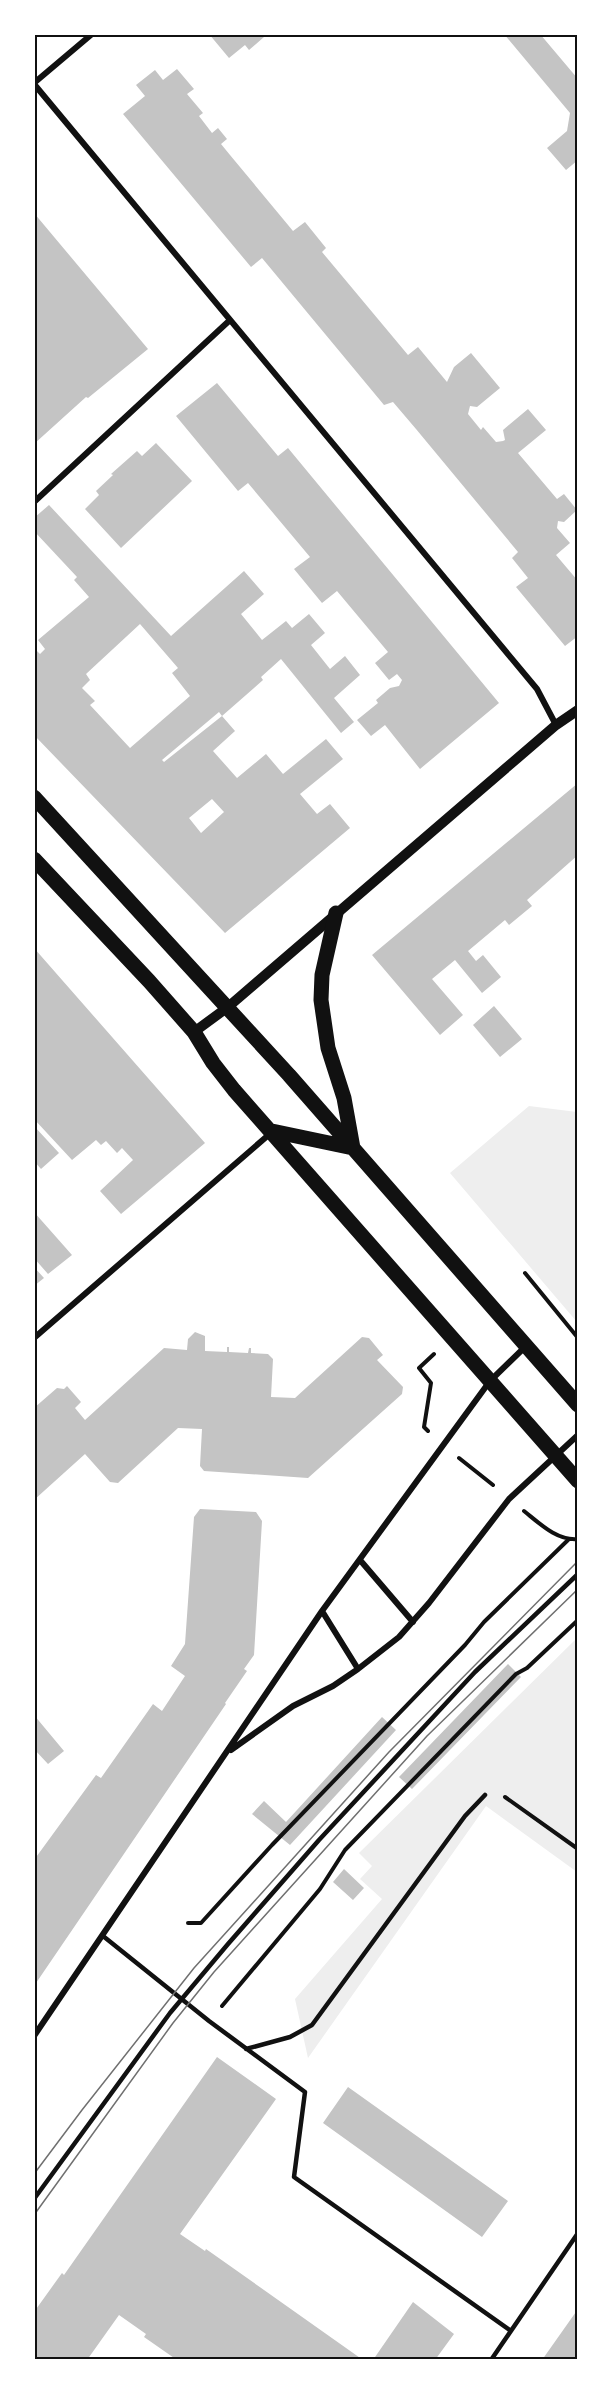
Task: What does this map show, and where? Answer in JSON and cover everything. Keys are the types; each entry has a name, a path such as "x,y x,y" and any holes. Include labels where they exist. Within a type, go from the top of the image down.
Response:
{"main road":[{"path":"34,797 228,1007 578,1405"},
{"path":"34,859 194,1032 213,1063 234,1090 578,1481"},
{"path":"336,913 322,975 321,1000 328,1048 344,1098 353,1148"},
{"path":"272,1131 353,1148"}],"street":[{"path":"92,34 34,83 537,689 556,725"},
{"path":"34,502 230,320"},
{"path":"194,1032 228,1007 556,725 578,710"},
{"path":"34,1338 272,1131"},
{"path":"34,2036 322,1611 490,1381 526,1346"},
{"path":"228,1752 293,1706 333,1686 399,1637 414,1622 509,1499 578,1435"},
{"path":"360,1560 414,1622"},
{"path":"322,1611 358,1669"}],"lane":[{"path":"34,2199 170,2013 228,1944 319,1840 475,1672 578,1574"},
{"path":"246,2049 290,2037 312,2025 465,1816 485,1795"},
{"path":"103,1936 207,2020 305,2092 294,2177 511,2331"},
{"path":"491,2360 578,2233"}],"path":[{"path":"525,1273 578,1338"},
{"path":"419,1368 439,1349"},
{"path":"542,1526 568,1540 578,1539"},
{"path":"188,1923 201,1923 272,1845 465,1645 484,1622 568,1540"},
{"path":"207,2020 320,1889 345,1850 516,1674 527,1668 578,1620"},
{"path":"485,1795 501,1794 578,1849"}],"shaded area":[{"path":"529,1106 577,1112 577,1322 450,1173"},
{"path":"577,1638 577,1872 486,1806 308,2058 295,1999 382,1899 360,1879 372,1866 359,1853"}],"building":[{"path":"209,34 263,34 264,37 249,50 245,45 229,58"},
{"path":"504,34 540,34 578,79 578,160 566,170 547,148 567,131 570,113"},
{"path":"177,69 194,89 187,94 203,113 199,116 212,133 218,128 227,139 221,144 293,231 305,222 326,248 322,252 408,355 418,347 447,382 454,367 471,353 500,388 477,407 470,406 468,414 481,430 483,427 496,442 503,441 505,440 503,430 528,409 546,430 518,453 557,499 564,494 577,510 564,522 558,521 557,528 570,543 556,555 578,581 578,636 565,646 516,587 528,578 512,558 518,552 416,429 393,402 384,405 262,258 251,267 123,114 145,96 136,85 155,70 163,80"},
{"path":"34,213 148,349 88,398 86,397 34,444"},
{"path":"217,383 278,456 288,448 499,703 420,769 385,725 371,736 357,720 378,703 376,700 390,688 399,686 402,680 397,674 389,680 375,663 388,652 337,591 322,603 294,569 310,557 248,483 238,491 176,416"},
{"path":"156,443 192,481 121,548 85,509 99,495 96,491 113,475 111,474 137,451 142,456"},
{"path":"49,505 171,636 244,571 264,594 241,614 262,640 286,621 292,628 309,614 325,633 311,645 330,669 345,656 360,675 334,698 354,722 341,733 281,659 261,677 263,680 222,716 235,731 213,751 237,778 266,754 283,774 326,739 343,759 300,794 317,814 330,804 350,828 225,933 34,735 34,648 40,654 45,649 38,640 89,597 74,580 77,577 34,531 34,518","holes":["140,624 178,668 172,673 190,696 130,748 90,705 95,701 82,688 90,680 86,674","219,712 222,716 164,762 162,760","212,799 224,812 201,833 189,818"]},
{"path":"578,783 578,855 527,900 532,906 509,925 505,920 468,951 476,961 483,955 501,977 482,993 455,960 432,979 463,1015 440,1035 372,955"},
{"path":"34,948 205,1143 121,1214 100,1191 133,1160 122,1148 117,1153 106,1141 101,1145 96,1140 72,1160 34,1119"},
{"path":"494,1006 522,1039 500,1057 473,1025"},
{"path":"34,1126 59,1153 41,1169 34,1161"},
{"path":"34,1212 72,1255 48,1274 34,1258"},
{"path":"34,1267 44,1278 34,1286"},
{"path":"195,1332 205,1336 205,1351 227,1352 227,1347 229,1347 229,1352 248,1353 251,1348 251,1353 268,1354 273,1359 271,1397 295,1398 362,1337 369,1338 383,1355 377,1360 403,1387 402,1394 308,1478 204,1471 200,1466 202,1429 178,1428 118,1483 110,1482 85,1454 34,1500 34,1408 57,1388 64,1389 67,1386 81,1402 75,1408 85,1420 164,1348 187,1350 188,1339"},
{"path":"200,1509 256,1512 262,1521 254,1655 244,1669 247,1671 226,1704 34,1986 34,1860 96,1775 101,1778 153,1704 162,1711 185,1676 171,1666 185,1644 194,1517"},
{"path":"508,1664 521,1677 412,1789 399,1777"},
{"path":"34,1715 64,1751 48,1764 34,1749"},
{"path":"382,1717 396,1730 290,1845 252,1814 264,1801 286,1822"},
{"path":"344,1869 364,1888 353,1900 333,1882"},
{"path":"217,2057 276,2099 180,2234 205,2251 206,2249 363,2360 177,2360 144,2337 146,2334 119,2315 87,2360 34,2360 34,2312 62,2273 64,2275"},
{"path":"348,2087 508,2201 482,2237 323,2123"},
{"path":"413,2302 454,2334 435,2360 373,2360"},
{"path":"578,2309 578,2360 542,2360"}],"tram line":[{"path":"34,2174 194,1968 389,1752 578,1561"},
{"path":"34,2215 173,2023 214,1972 427,1736 578,1589"}]}
